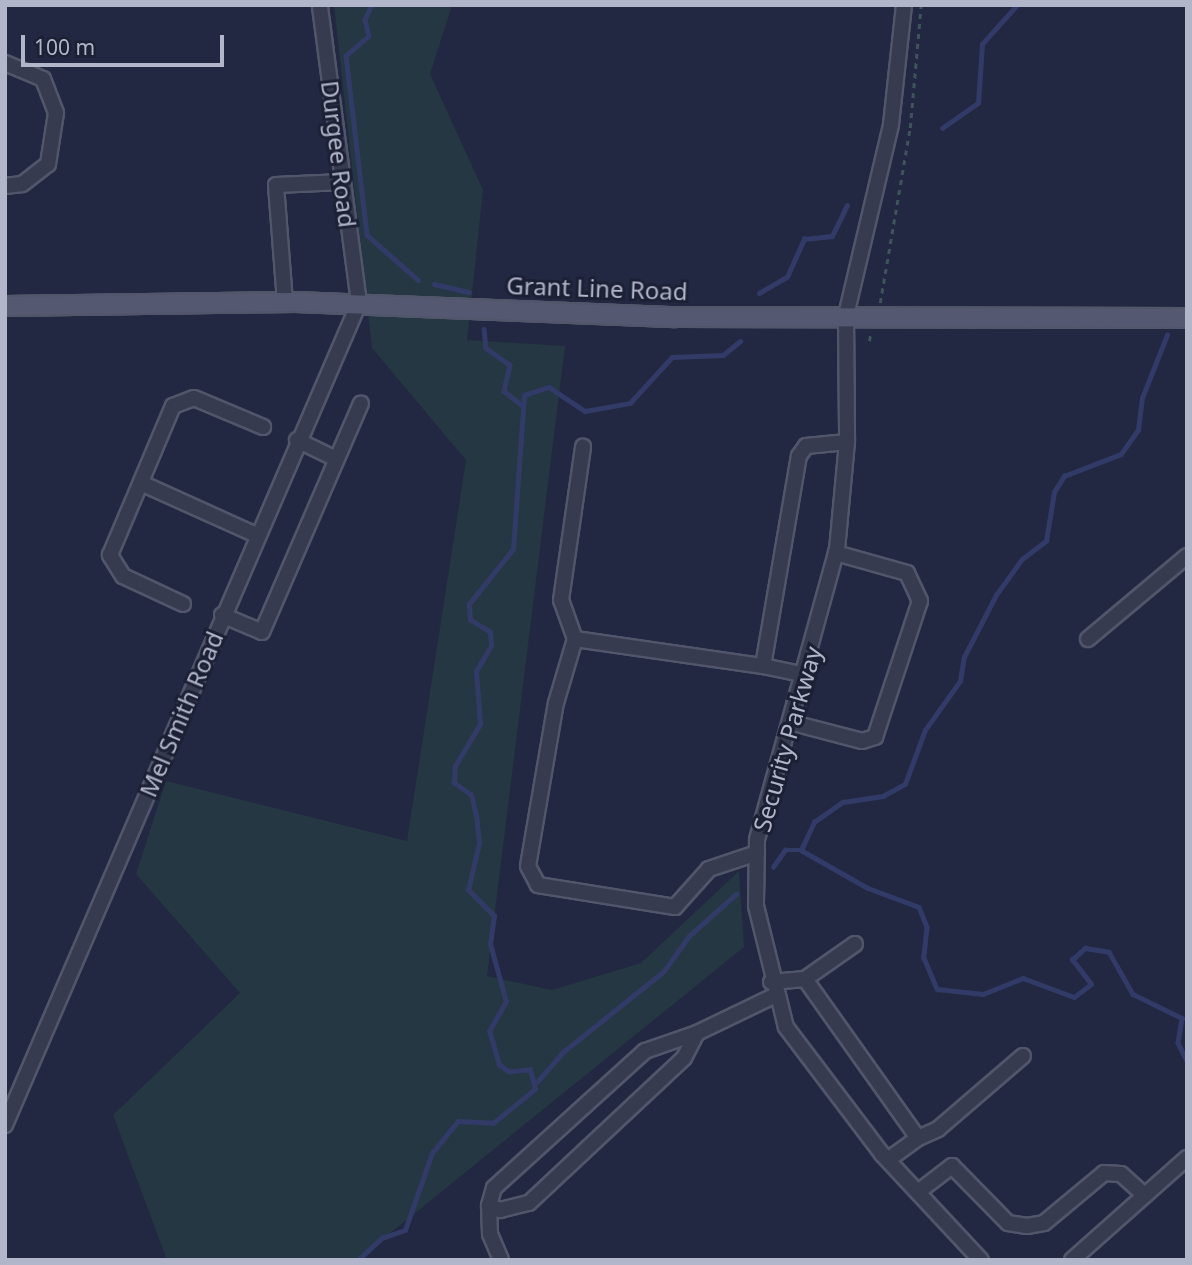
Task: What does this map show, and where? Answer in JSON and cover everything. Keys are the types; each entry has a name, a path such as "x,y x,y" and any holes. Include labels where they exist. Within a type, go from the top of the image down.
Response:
{"main road":[{"name":"Grant Line Road","path":"5,306 285,302 676,317 846,315 1187,318"}],"street":[{"name":"Durgee Road","path":"320,5 359,303"},
{"name":"Security Parkway","path":"904,5 891,125 846,315 847,442 836,553 757,853 756,906 773,988 786,1027 888,1160 981,1260"},
{"path":"5,63 43,79 56,113 48,164 22,184 5,186"},
{"path":"285,302 275,185 343,181"},
{"name":"Mel Smith Road","path":"5,1125 256,535 359,303"},
{"path":"183,604 113,567 110,555 173,406 183,400 263,427"},
{"path":"222,615 262,632 334,458 361,403"},
{"path":"297,440 334,458"},
{"path":"763,666 799,456 806,446 847,442"},
{"path":"583,447 561,600 575,639 556,703 528,866 538,885 676,907 709,869 757,853"},
{"path":"141,483 256,535"},
{"path":"793,723 862,741 875,737 920,601 907,573 836,553"},
{"path":"1088,639 1187,556"},
{"path":"575,639 763,666 806,675"},
{"path":"501,1260 490,1234 489,1206 494,1188 645,1051 697,1033 773,988 805,979 855,944"},
{"path":"805,979 918,1138"},
{"path":"489,1206 500,1210 529,1203 684,1058 697,1033"},
{"path":"888,1160 918,1138 938,1129 1023,1056"},
{"path":"1072,1260 1187,1158"},
{"path":"918,1192 952,1166 1008,1223 1027,1226 1044,1223 1109,1172 1144,1195"}],"path":[{"path":"887,281 921,5"}],"shaded area":[{"path":"334,5 452,5 430,74 483,190 467,340 565,346 487,976 552,990 641,963 739,871 744,947 357,1260 167,1260 113,1115 240,993 136,874 166,781 407,841 466,460 372,348"}],"waterway":[{"path":"372,5 365,20 369,36 346,56 367,235 418,280"},
{"path":"942,128 978,103 982,44 1017,5"},
{"path":"759,293 787,277 804,239 832,236 847,205"},
{"path":"434,284 469,292"},
{"path":"484,329 486,348 510,365 504,391 522,405"},
{"path":"801,850 814,822 843,802 883,796 905,784 925,730 960,681 964,657 996,595 1022,559 1046,541 1054,492 1064,476 1121,454 1138,430 1142,398 1167,335"},
{"path":"358,1260 382,1238 405,1230 432,1153 458,1121 493,1123 535,1089 530,1070 509,1072 499,1065 489,1031 506,1002 490,944 494,916 468,890 479,843 476,816 471,795 454,783 455,766 480,724 476,671 491,646 490,632 470,620 469,604 513,549 524,395 549,387 585,411 630,403 672,357 723,355 740,341"},
{"path":"773,867 785,850 801,850 868,888 919,907 927,927 924,958 937,989 983,994 1023,978 1074,997 1091,984 1072,960 1085,948 1109,952 1133,994 1182,1018 1178,1043 1187,1061"},
{"path":"537,1082 563,1052 664,971 689,936 736,894"}]}
